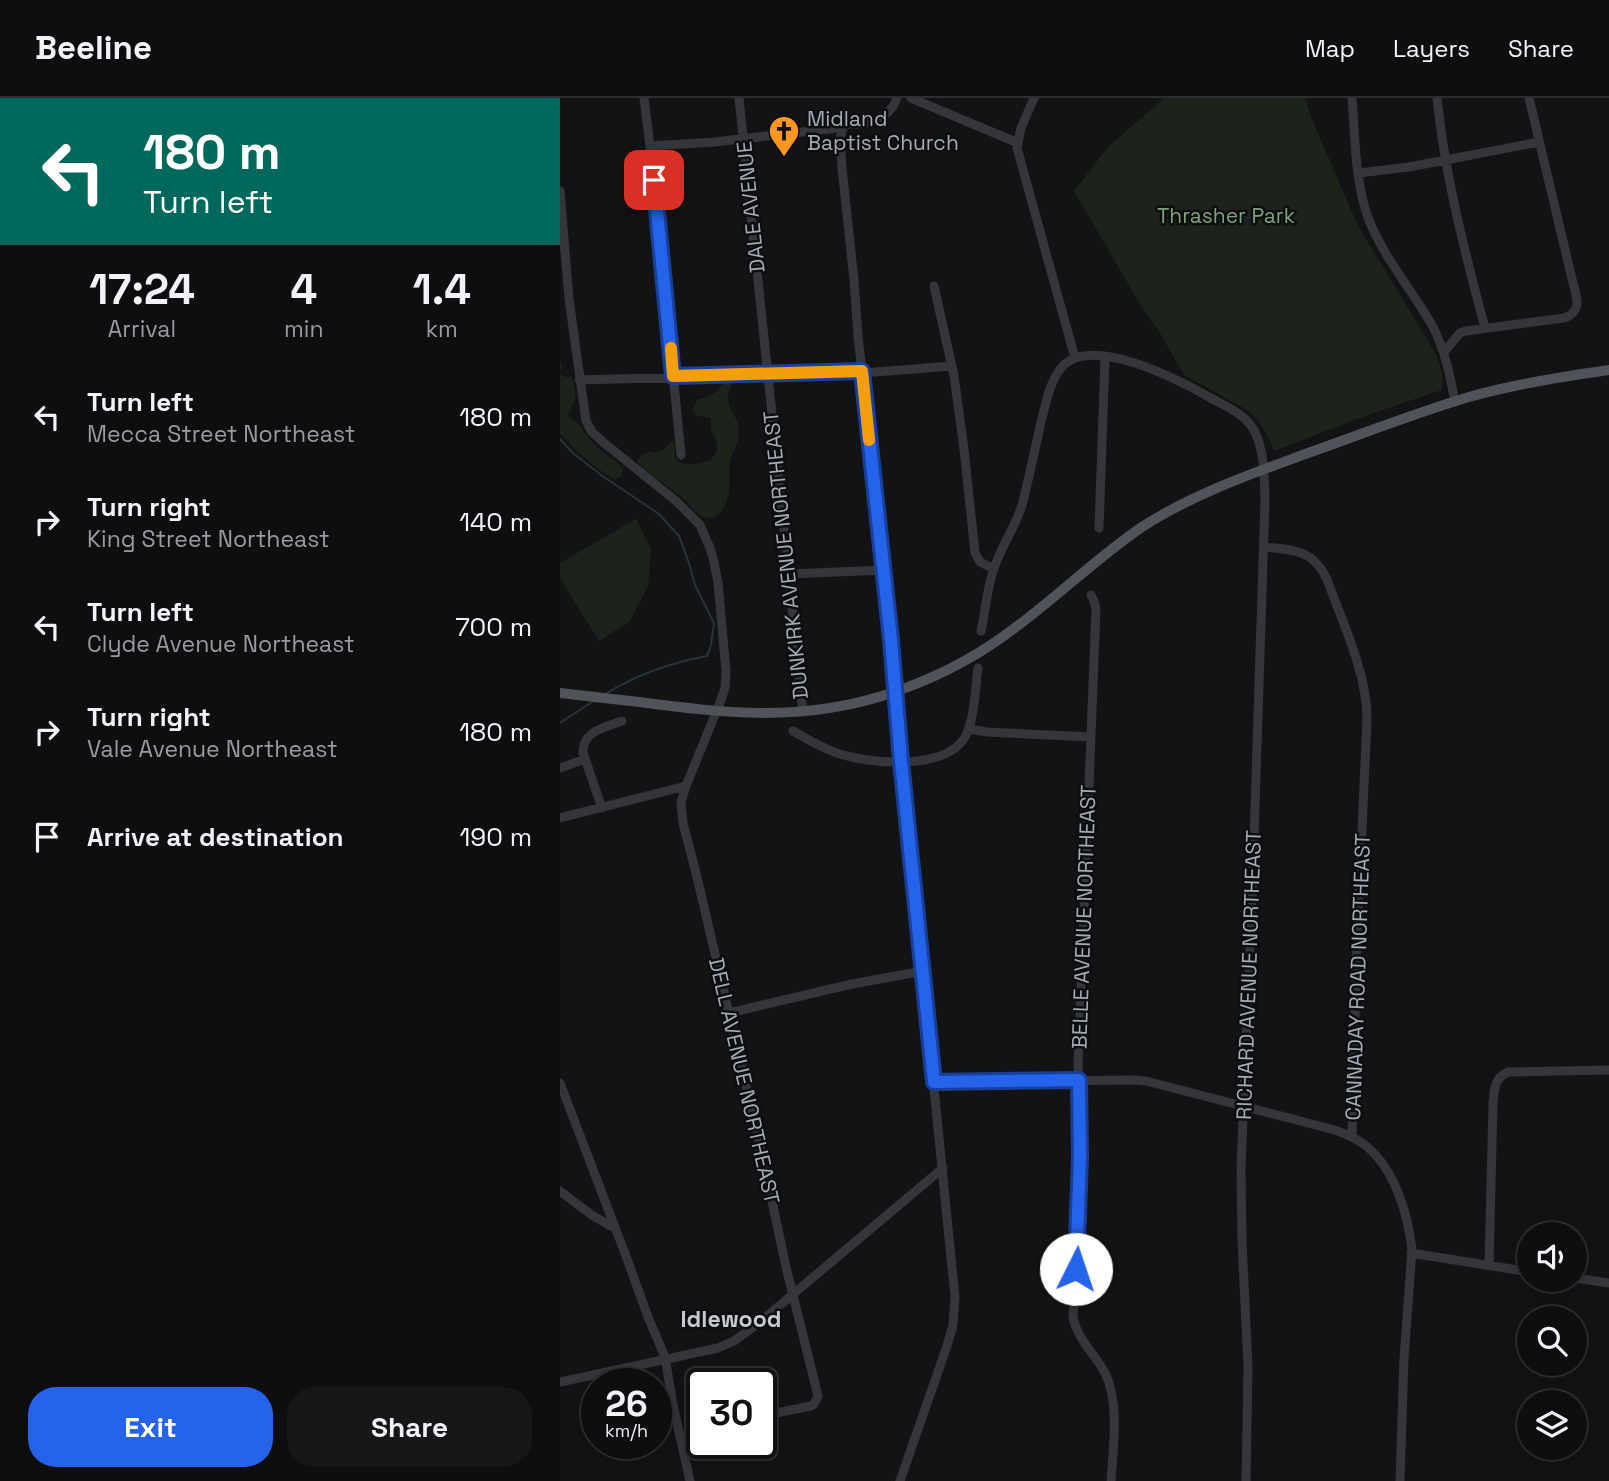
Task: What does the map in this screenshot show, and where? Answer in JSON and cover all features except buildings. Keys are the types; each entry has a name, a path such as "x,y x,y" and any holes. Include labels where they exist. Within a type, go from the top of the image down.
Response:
{"main road":[{"path":"560,693 717,712 765,714 803,712 859,702 895,691 953,667 996,641 1117,545 1161,515 1205,493 1390,423 1455,402 1532,382 1609,370"}],"street":[{"path":"644,98 681,455"},
{"name":"DALE AVENUE","path":"739,98 761,315"},
{"path":"650,146 864,123 881,117 892,108 897,98"},
{"path":"911,98 1018,143"},
{"path":"981,631 993,569 1021,506 1052,385 1062,367 1075,358 1021,163 1018,143 1021,128 1034,98"},
{"path":"1352,98 1363,203 1373,229 1431,325 1444,352 1455,402"},
{"path":"1437,98 1445,160 1485,328"},
{"path":"1444,352 1460,333 1570,316 1577,309 1529,98"},
{"path":"843,127 840,139 842,168 954,1278 955,1312 947,1346 900,1481"},
{"path":"1359,173 1539,142"},
{"name":"DELL AVENUE NORTHEAST","path":"560,191 569,299 586,421 592,432 686,511 700,526 714,562 718,583 726,671 725,688 681,802 683,823 818,1396 811,1406 777,1413"},
{"path":"933,286 952,366 975,554 978,560 993,569"},
{"name":"DUNKIRK AVENUE NORTHEAST","path":"761,315 803,712"},
{"name":"RICHARD AVENUE NORTHEAST","path":"1075,358 1095,356 1137,364 1182,382 1248,421 1255,432 1262,456 1264,547 1241,1203 1248,1367 1246,1481"},
{"path":"1099,528 1105,357"},
{"path":"579,380 875,372 952,366"},
{"name":"CANNADAY ROAD NORTHEAST","path":"1264,547 1308,554 1321,567 1353,651 1366,699 1352,1137 1372,1152 1389,1175 1408,1223 1411,1253 1400,1481"},
{"path":"789,574 884,570"},
{"name":"BELLE AVENUE NORTHEAST","path":"1091,595 1096,609 1079,1080 1080,1170 1073,1317 1078,1333 1102,1369 1111,1389 1114,1418 1111,1481"},
{"path":"793,731 821,747 867,761 934,758 960,745 969,729 978,668"},
{"path":"602,808 583,747 587,737 622,721"},
{"path":"969,729 1091,737"},
{"path":"560,768 585,759"},
{"path":"560,818 686,786"},
{"path":"729,1013 852,984 923,971"},
{"path":"1489,1265 1496,1081 1508,1072 1609,1070"},
{"path":"934,1082 1146,1081 1335,1130 1352,1137"},
{"path":"560,1083 665,1359 690,1481"},
{"path":"560,1382 718,1348 734,1341 943,1168"},
{"path":"560,1191 593,1216 615,1228"},
{"path":"1411,1253 1517,1270"},
{"path":"1587,1280 1609,1283"}],"green space":[{"name":"Thrasher Park","path":"1164,98 1305,98 1358,226 1436,354 1442,373 1442,390 1274,451 1264,430 1249,411 1184,375 1074,191 1108,147"},
{"path":"560,374 572,377 575,388 575,400 568,416 596,446 623,468 622,476 615,479 600,470 560,433"},
{"path":"726,382 731,386 728,399 738,425 739,436 730,463 727,501 718,515 709,518 698,515 683,498 637,461 641,455 663,450 672,441 678,462 704,463 713,457 717,442 710,418 696,415 693,411 698,400 713,394"},
{"path":"636,519 651,549 648,586 630,621 599,641 560,578 560,563"}],"waterway":[{"path":"560,439 601,475 659,514 679,536 695,585 714,623 707,656 654,670 605,694"},
{"path":"560,723 592,702"}],"slow traffic":[{"path":"671,348 673,376 862,371 869,440"}],"place":[{"name":"Midland Baptist Church","path":"784,158"}],"district":[{"name":"Idlewood","path":"731,1319"}],"route":[{"path":"654,180 673,376 862,371 934,1082 1079,1080 1080,1157 1076,1269"}]}
